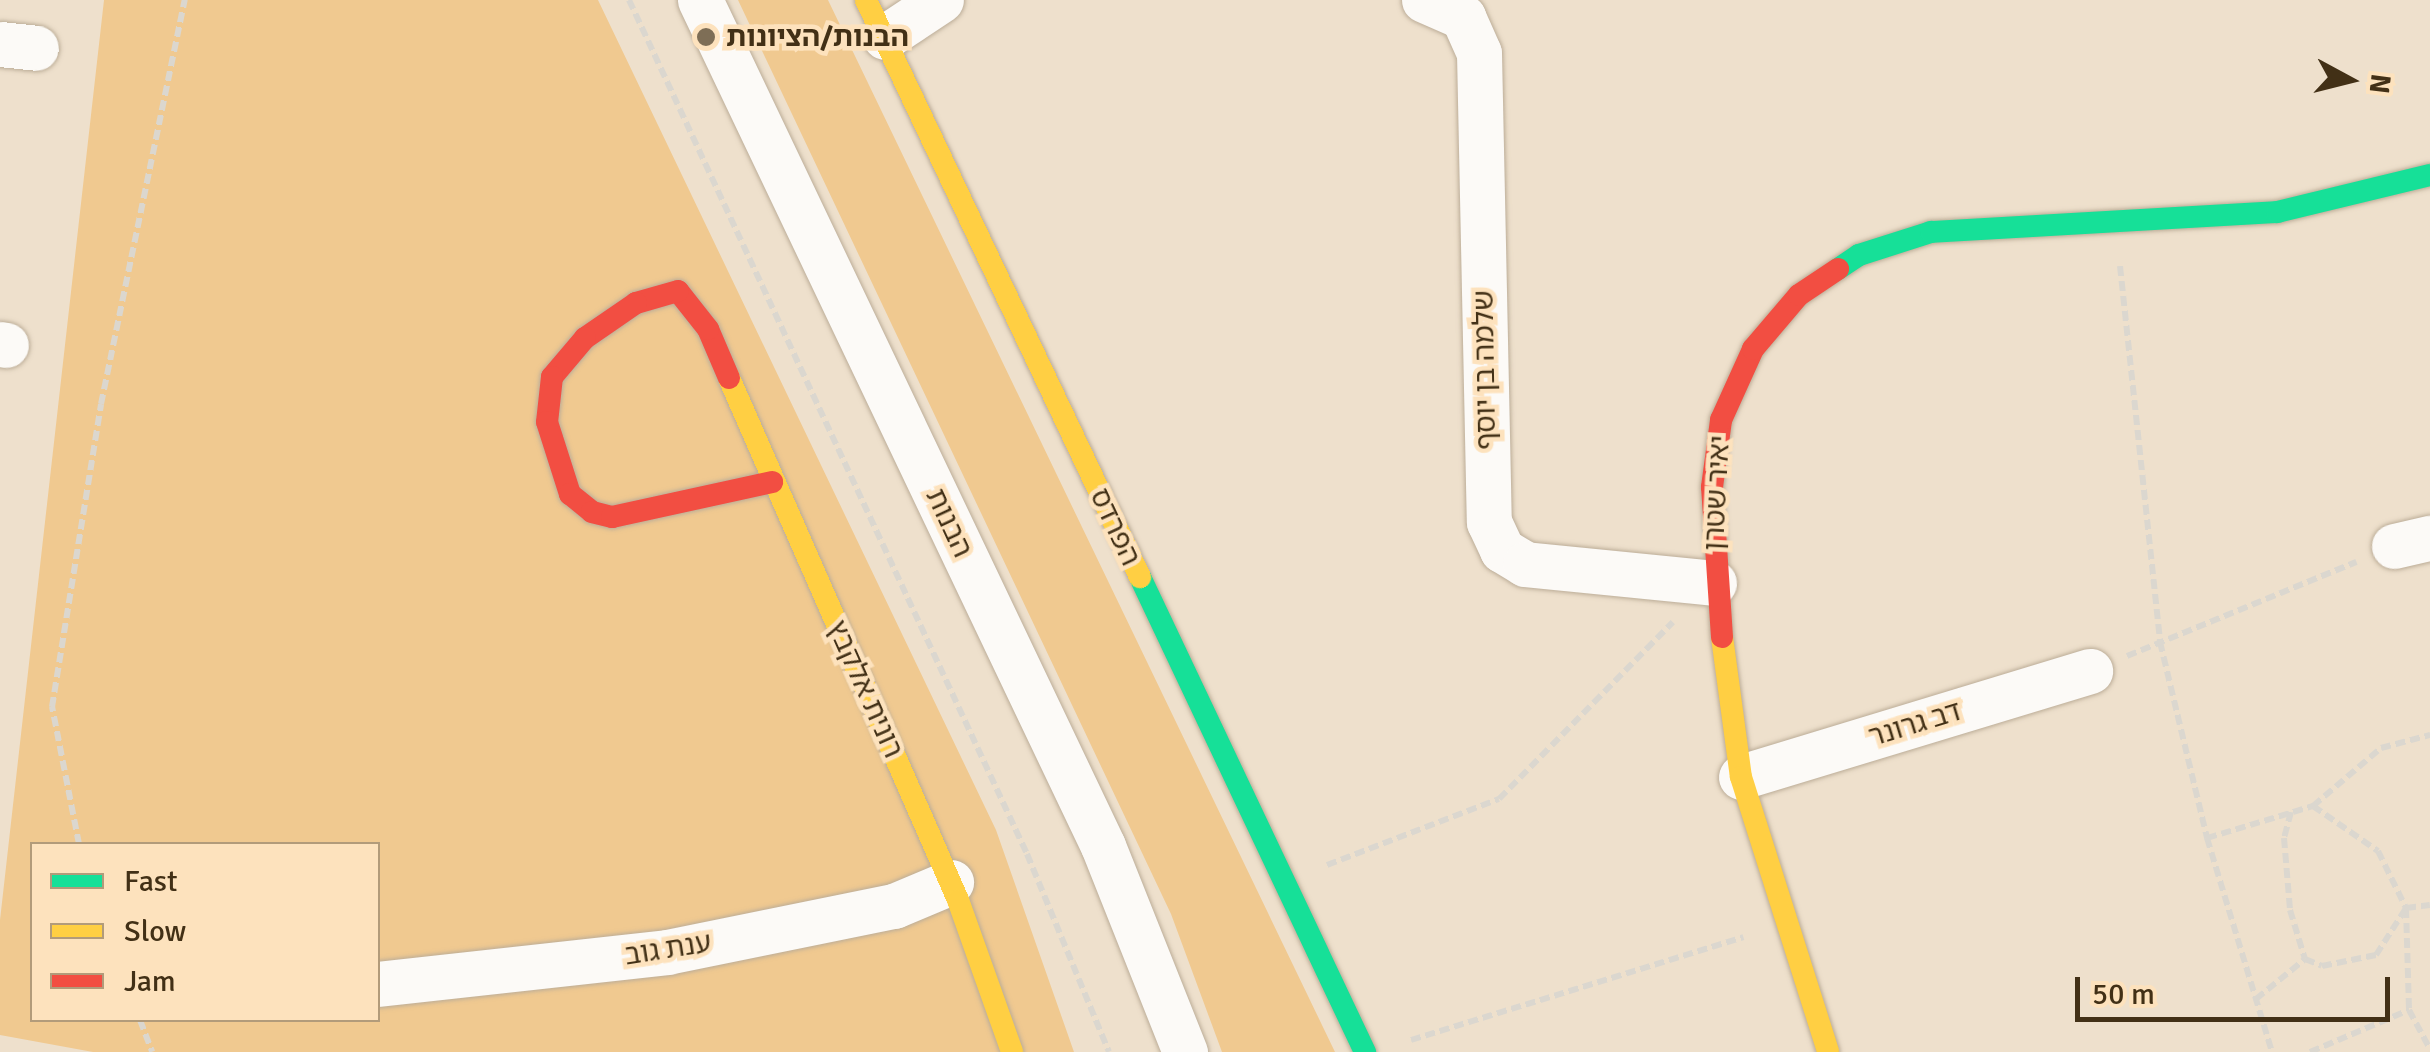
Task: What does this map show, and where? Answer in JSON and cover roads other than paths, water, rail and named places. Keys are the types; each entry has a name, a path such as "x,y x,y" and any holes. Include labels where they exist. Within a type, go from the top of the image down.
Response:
{"street":[{"name":"הבנות","path":"700,0 1102,846 1185,1052"},
{"path":"876,18 941,0"},
{"name":"שלמה בן יוסף","path":"1424,0 1464,17 1479,53 1488,522 1502,550 1526,564 1714,583"},
{"name":"הפרדס","path":"876,18 1280,883 1366,1052"},
{"name":"יאיר שטרן","path":"1828,1052 1741,777 1714,583 1712,487 1721,420 1753,349 1799,295 1859,255 1930,232 2277,212 2430,175"},
{"name":"רונית אלקבץ","path":"772,482 612,517 592,512 570,494 546,422 552,377 585,338 636,303 678,291 708,330 951,882 1012,1052"},
{"name":"דב גרונר","path":"1741,777 2090,671"},
{"name":"ענת גוב","path":"380,984 667,952 875,910 951,882"}],"place":[{"name":"הבנות/הציונות","path":"706,37"}]}
